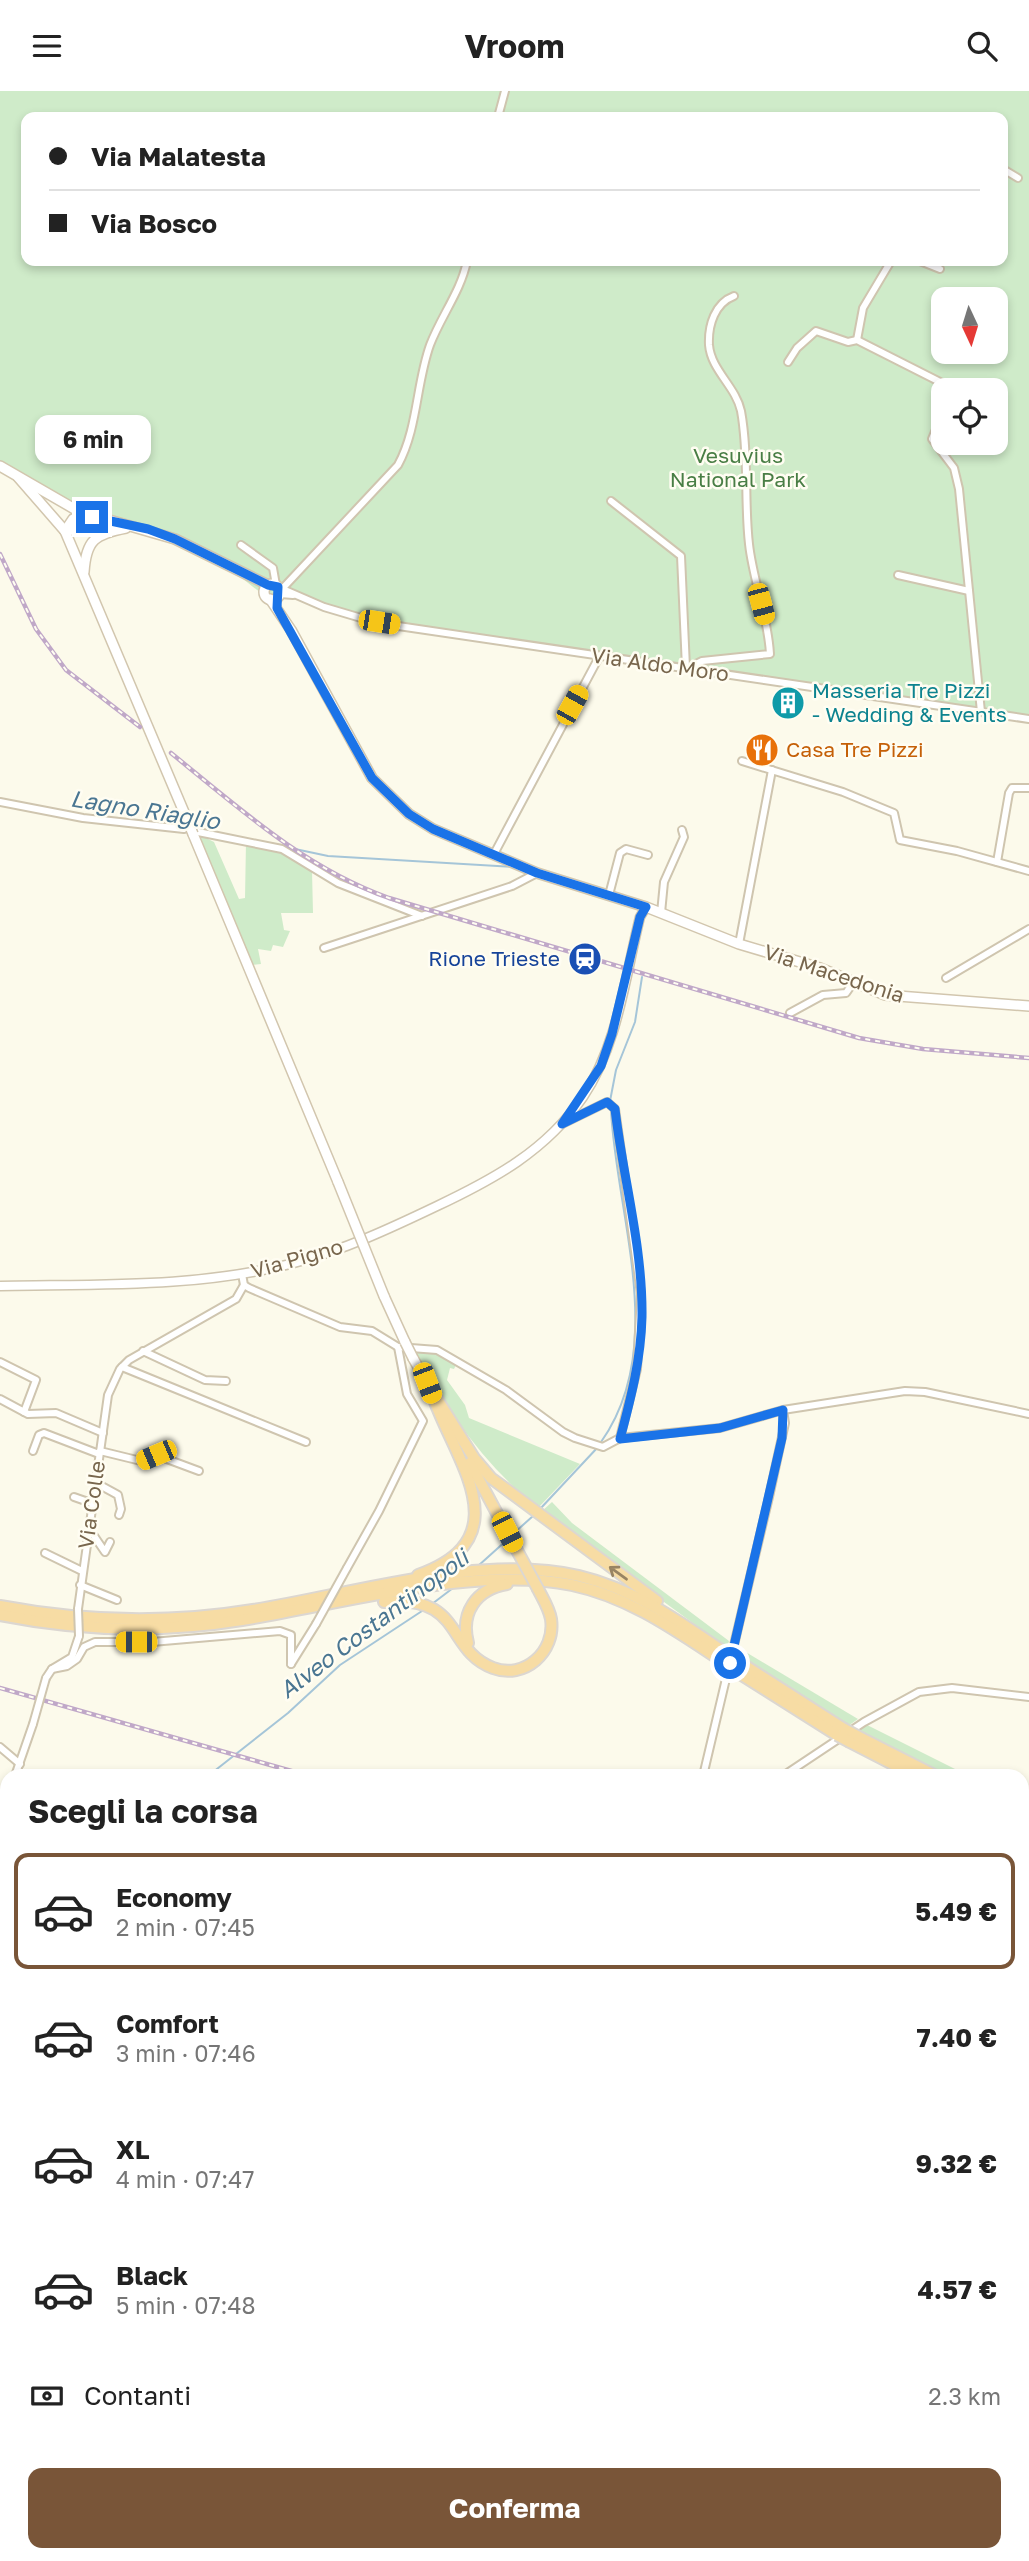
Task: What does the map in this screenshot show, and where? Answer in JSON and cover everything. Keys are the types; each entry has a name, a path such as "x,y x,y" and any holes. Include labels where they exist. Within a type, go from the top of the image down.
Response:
{"highway":[{"path":"427,1383 480,1466 531,1510 691,1629 723,1657"},
{"path":"317,1607 397,1601 423,1604 444,1617 482,1662 502,1670 513,1671 533,1663 546,1648 552,1628 548,1609 427,1383"},
{"path":"302,1601 418,1575 448,1560 463,1545 474,1511 473,1487 427,1383"},
{"path":"0,1615 83,1627 159,1629 217,1624 447,1585 484,1570 544,1571 599,1582 645,1601 691,1629"},
{"path":"0,1606 71,1617 139,1621 194,1618 467,1577 544,1581 597,1592 649,1614 904,1769"},
{"path":"470,1649 466,1632 468,1613 486,1591 511,1584 597,1592"},
{"path":"853,1739 920,1769"}],"main road":[{"path":"0,466 92,517 115,524"},
{"path":"18,477 65,531 338,1182 402,1344 427,1383"},
{"path":"65,531 73,519 92,517"},
{"name":"Via Macedonia","path":"115,524 133,526 175,539 279,592 381,790 418,820 537,873 646,907 739,944 820,968 885,995 915,1000 1029,1006"},
{"path":"65,531 115,524"},
{"path":"84,574 87,550 99,535 133,526"}],"street":[{"path":"499,112 505,91"},
{"path":"1008,172 1018,178"},
{"path":"279,592 398,465 409,443 430,346 461,282 466,266"},
{"path":"857,340 863,308 888,266"},
{"path":"932,266 940,269"},
{"path":"695,670 696,664 702,661 770,654 749,547 745,490 746,444 741,409 713,361 709,346 715,314 724,300 734,296"},
{"path":"788,362 797,348 816,331 848,342 857,340 931,378"},
{"path":"944,455 954,468 981,712"},
{"path":"611,501 681,556 686,668"},
{"path":"241,545 273,568 279,592"},
{"path":"898,575 969,591"},
{"name":"Via Aldo Moro","path":"279,592 365,620 1029,719"},
{"path":"494,854 599,657"},
{"path":"743,761 843,792 894,813 900,840 1029,871"},
{"path":"739,944 772,770"},
{"path":"996,862 1009,793 1012,788 1029,788"},
{"path":"0,802 93,819 191,830 282,849 338,883 422,916"},
{"path":"661,913 664,882 684,837 682,830"},
{"path":"608,895 620,853 626,849 648,855"},
{"path":"324,949 512,886 537,873"},
{"name":"Via Pigno","path":"0,1286 163,1283 242,1275 330,1252 465,1193 516,1165 562,1124 601,1066 612,1034 640,917 646,907"},
{"path":"946,978 1029,929"},
{"path":"790,1013 823,995 846,993 853,983"},
{"name":"Via Pigno","path":"562,1124 611,1101 615,1109 641,1294 637,1369 620,1439"},
{"path":"242,1275 244,1285 340,1327 372,1332 402,1344 437,1350 506,1389 563,1432 603,1447 620,1439 720,1428 783,1410 915,1391 1029,1414"},
{"name":"Via Colle","path":"17,1769 47,1678 52,1669 72,1657 79,1636 80,1585 108,1395 122,1367 143,1351 236,1299 244,1285"},
{"path":"52,1669 67,1666 78,1659 84,1647 95,1642 152,1642 280,1631 291,1635 291,1664 379,1511 424,1423 407,1394 402,1344"},
{"path":"143,1351 205,1380 226,1381"},
{"path":"0,1362 36,1380 24,1412"},
{"path":"122,1367 306,1441"},
{"path":"0,1399 33,1415 56,1413 103,1433"},
{"path":"705,1769 775,1473 785,1423 783,1410"},
{"path":"33,1451 39,1435 44,1433 99,1453 141,1461 156,1455 199,1471"},
{"path":"96,1483 118,1495 121,1509 119,1515"},
{"path":"74,1497 94,1504"},
{"path":"90,1530 105,1552 110,1542"},
{"path":"45,1553 82,1571"},
{"path":"80,1585 117,1600"},
{"path":"793,1769 863,1722 919,1692 952,1688 1029,1697"},
{"path":"0,1747 19,1764"}],"green space":[{"name":"Vesuvius National Park","path":"0,91 1029,91 1029,721 371,624 286,596 266,597 229,568 204,556 24,489 0,470"},
{"path":"198,834 214,842 239,899 245,898 246,842 281,852 312,871 313,913 281,913 284,930 290,931 283,947 273,945 271,951 258,949 261,964 251,965"},
{"path":"429,1351 456,1365 454,1369 450,1368 447,1380 465,1405 469,1418 580,1464 538,1508 484,1456 454,1416 415,1352"},
{"path":"552,1502 572,1523 729,1641 727,1648 541,1512"},
{"path":"739,1648 858,1719 848,1726 738,1655"},
{"path":"865,1724 955,1769 934,1769 856,1730"}],"waterway":[{"name":"Lagno Riaglio","path":"295,849 328,856 513,867"},
{"name":"Alveo Costantinopoli","path":"610,1101 616,1070 635,1022 642,977"},
{"name":"Alveo Costantinopoli","path":"601,1442 621,1405 632,1365 635,1323 633,1280 611,1110"},
{"name":"Alveo Costantinopoli","path":"540,1509 598,1447"},
{"name":"Alveo Costantinopoli","path":"514,1533 533,1516"},
{"name":"Alveo Costantinopoli","path":"478,1566 508,1539"},
{"name":"Alveo Costantinopoli","path":"432,1604 453,1588"},
{"name":"Alveo Costantinopoli","path":"217,1769 288,1713 340,1665 422,1611"}],"railway":[{"path":"0,554 36,629 66,670 140,727"},
{"path":"171,753 248,816 301,854 329,871 389,898 859,1038 923,1049 1029,1058"},
{"path":"0,1688 284,1769"}],"place":[{"name":"Masseria Tre Pizzi - Wedding & Events","path":"788,703"},
{"name":"Casa Tre Pizzi","path":"762,750"},
{"name":"Rione Trieste","path":"585,959"}],"route":[{"path":"92,517 148,529 175,539 244,574 278,587 280,594 277,608 372,778 381,790 409,814 433,829 537,873 646,907 640,917 612,1034 601,1066 562,1124 569,1123 607,1102 615,1109 640,1274 642,1315 637,1369 620,1439 720,1428 783,1410 785,1423 782,1438 730,1663"}]}
